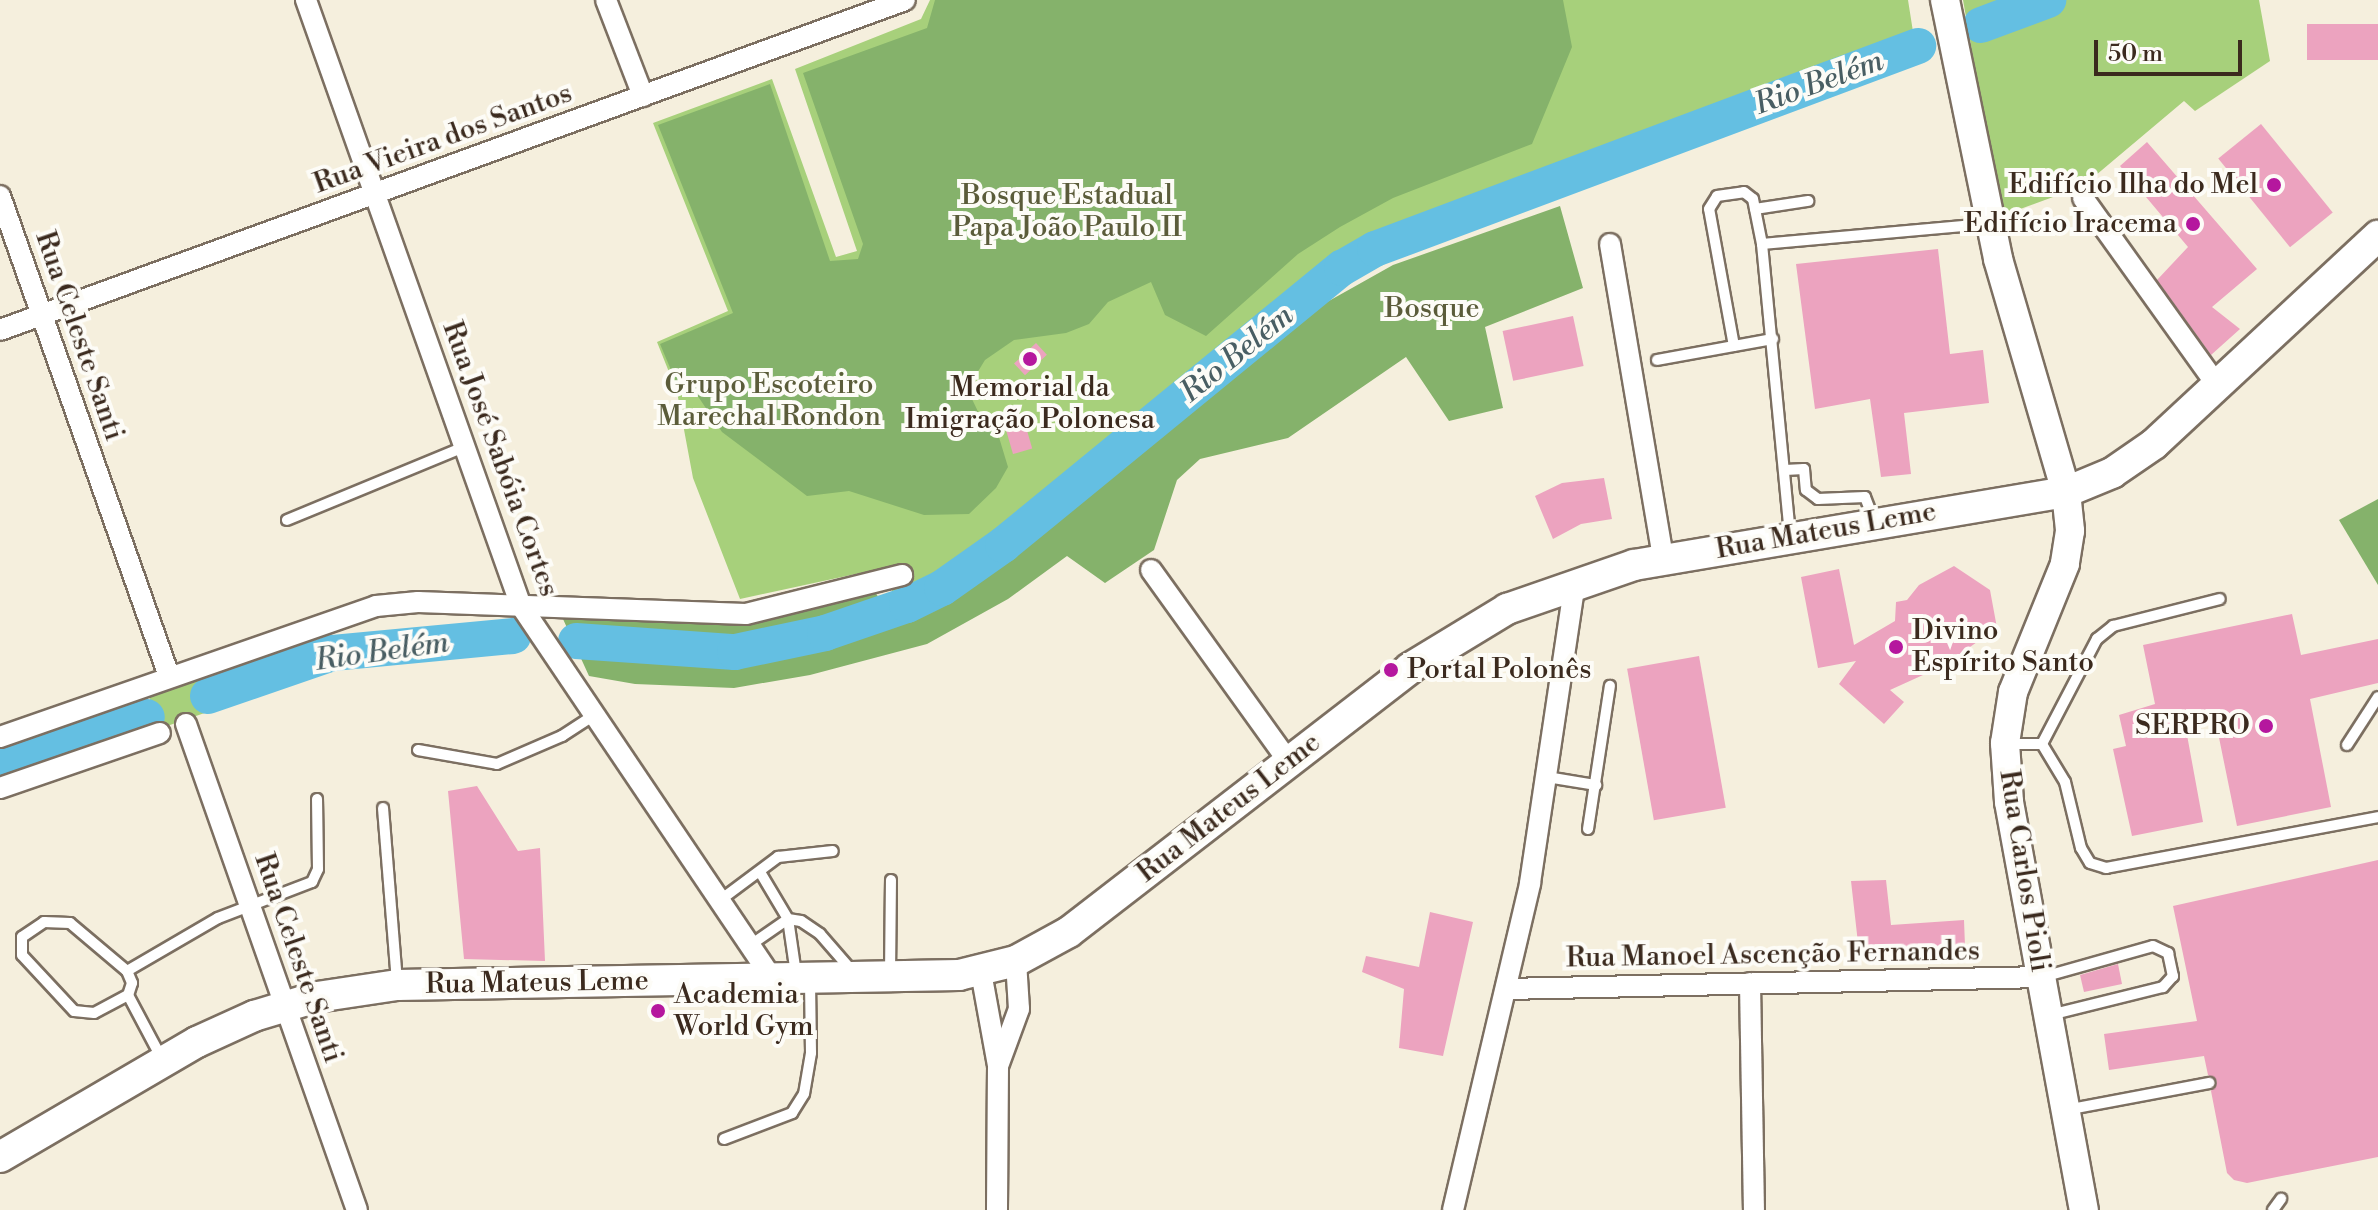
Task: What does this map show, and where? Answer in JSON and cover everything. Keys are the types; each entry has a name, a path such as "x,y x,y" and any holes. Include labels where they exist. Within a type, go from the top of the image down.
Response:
{"main road":[{"name":"Rua Carlos Pioli","path":"1945,0 1990,224 2066,492 2070,531 2065,564 2013,692 2005,743 2009,802 2084,1210"},
{"name":"Rua Mateus Leme","path":"0,1157 162,1061 285,1005 397,985 889,976 981,972 1016,961 1069,932 1288,761 1464,632 1575,582 1663,559 2066,492 2134,460 2378,236"}],"street":[{"name":"Rua José Sabóia Cortes","path":"306,0 521,606 749,946 793,978"},
{"path":"606,0 643,96"},
{"name":"Rua Vieira dos Santos","path":"0,330 905,0"},
{"name":"Rua Celeste Santi","path":"0,196 169,676"},
{"path":"2083,198 2217,385"},
{"path":"1610,244 1663,559"},
{"path":"1151,570 1288,761"},
{"path":"0,737 376,606 521,606 746,614 902,575"},
{"path":"1453,1210 1506,989 1547,777 1575,582"},
{"name":"Rua Celeste Santi","path":"186,724 357,1210"},
{"path":"0,788 160,733"},
{"path":"998,1066 1019,1009 1016,961"},
{"path":"981,972 998,1066 997,1210"},
{"name":"Rua Manoel Ascenção Fernandes","path":"1506,989 2041,977"},
{"path":"1750,983 1754,1210"}],"lane":[{"path":"1734,346 1709,209 1717,196 1744,192 1755,209 1762,244 1790,537"},
{"path":"1755,209 1808,201"},
{"path":"1762,244 1990,224"},
{"path":"1657,360 1773,339"},
{"path":"287,520 464,447"},
{"path":"1785,470 1804,469 1810,496 1865,497 1874,522"},
{"path":"2042,744 2097,639 2113,626 2220,599"},
{"path":"1588,829 1610,686"},
{"path":"2347,745 2378,697"},
{"path":"418,750 497,764 562,736 594,715"},
{"path":"2005,743 2042,744"},
{"path":"2042,744 2065,782 2081,848 2090,863 2106,868 2378,817"},
{"path":"1547,777 1596,785"},
{"path":"127,971 249,903 312,882 318,869 317,799"},
{"path":"383,808 397,985"},
{"path":"719,901 778,857 833,851"},
{"path":"724,1139 792,1113 804,1094 811,1053 793,978 788,919 760,872"},
{"path":"889,976 891,880"},
{"path":"128,995 84,1015 22,955 19,945 44,922 58,919 70,923 127,971 132,983 128,995 162,1061"},
{"path":"749,946 788,919"},
{"path":"788,919 812,926 857,977"},
{"path":"2041,977 2153,946 2168,953 2173,976 2163,987 2048,1015"},
{"path":"2066,1110 2209,1083"},
{"path":"2273,1210 2281,1199"}],"green space":[{"name":"Bosque Estadual Papa João Paulo II","path":"930,0 1908,0 1914,38 1380,235 1337,262 989,544 931,581 893,597 888,567 740,599 693,478 677,392 657,342 728,311 653,123 772,79 836,257 857,251 795,69 921,19"},
{"name":"Bosque Estadual Papa João Paulo II","path":"935,0 1563,0 1572,47 1532,144 1393,198 1340,227 1298,254 1206,336 1165,315 1151,282 1108,302 1089,324 1066,333 1014,340 985,360 974,378 971,397 983,422 998,434 1008,467 996,488 969,514 924,515 849,491 807,496 722,432 693,389 679,389 660,344 733,313 658,125 770,84 830,261 858,259 863,244 803,73 927,28"},
{"path":"1963,0 2259,0 2270,61 2195,111 2184,101 2083,186 2001,216"},
{"name":"Bosque","path":"1560,206 1583,288 1485,327 1503,408 1449,421 1406,357 1288,438 1200,459 1177,480 1154,550 1105,583 1067,556 1008,599 927,644 810,675 734,688 635,684 589,676 563,619 639,617 875,592 893,619 941,596 1024,541 1311,311 1393,265"},
{"path":"2378,499 2378,585 2339,520"},
{"path":"198,673 211,711 160,728 147,691"}],"building":[{"path":"2307,24 2378,24 2378,60 2307,60"},
{"name":"Edifício Ilha do Mel","path":"2261,124 2333,213 2290,247 2218,159"},
{"path":"2147,142 2257,269 2212,307 2240,329 2211,355 2157,280 2188,247 2120,166"},
{"path":"1938,249 1950,354 1983,350 1989,403 1904,413 1911,474 1881,477 1870,399 1815,409 1796,264"},
{"path":"1573,316 1584,366 1513,381 1503,331"},
{"name":"Memorial da Imigração Polonesa","path":"1036,343 1047,355 1025,375 1014,363"},
{"path":"1022,413 1032,449 1013,454 1003,419"},
{"path":"1604,478 1612,519 1581,524 1553,539 1535,496 1562,483"},
{"path":"1954,566 1990,590 1997,628 1960,654 1944,656 1921,671 1923,675 1890,690 1904,702 1884,724 1839,684 1856,661 1818,668 1801,577 1839,569 1854,645 1895,621 1896,602 1907,600 1919,585"},
{"name":"SERPRO","path":"2292,614 2301,655 2378,639 2378,683 2310,699 2331,807 2237,826 2215,718 2185,724 2203,822 2132,836 2113,749 2126,746 2119,715 2155,704 2143,645"},
{"path":"1699,656 1726,808 1654,820 1627,669"},
{"path":"477,786 518,851 540,848 545,961 464,959 448,791"},
{"path":"2378,860 2378,1157 2247,1183 2234,1180 2227,1173 2211,1091 2217,1081 2208,1075 2204,1056 2109,1070 2104,1034 2197,1021 2173,906"},
{"path":"1886,880 1891,925 1964,920 1965,946 1859,952 1851,881"},
{"path":"1430,912 1473,922 1443,1056 1399,1048 1404,989 1362,972 1366,956 1419,967"},
{"path":"2118,964 2122,984 2084,992 2080,975"}],"waterway":[{"name":"Rio Belém","path":"1981,25 2048,0"},
{"name":"Rio Belém","path":"576,641 735,652 825,633 907,605 942,588 1003,545 1342,268 1375,249 1918,46"},
{"name":"Rio Belém","path":"208,696 333,653 513,636"},
{"name":"Rio Belém","path":"0,767 147,717"}],"place":[{"name":"Edifício Ilha do Mel","path":"2274,185"},
{"name":"Edifício Iracema","path":"2193,224"},
{"name":"Memorial da Imigração Polonesa","path":"1030,359"},
{"name":"Divino Espírito Santo","path":"1896,647"},
{"name":"Portal Polonês","path":"1391,670"},
{"name":"SERPRO","path":"2266,726"},
{"name":"Academia World Gym","path":"658,1011"}],"park label":[{"name":"Grupo Escoteiro Marechal Rondon","path":"769,401"}]}
